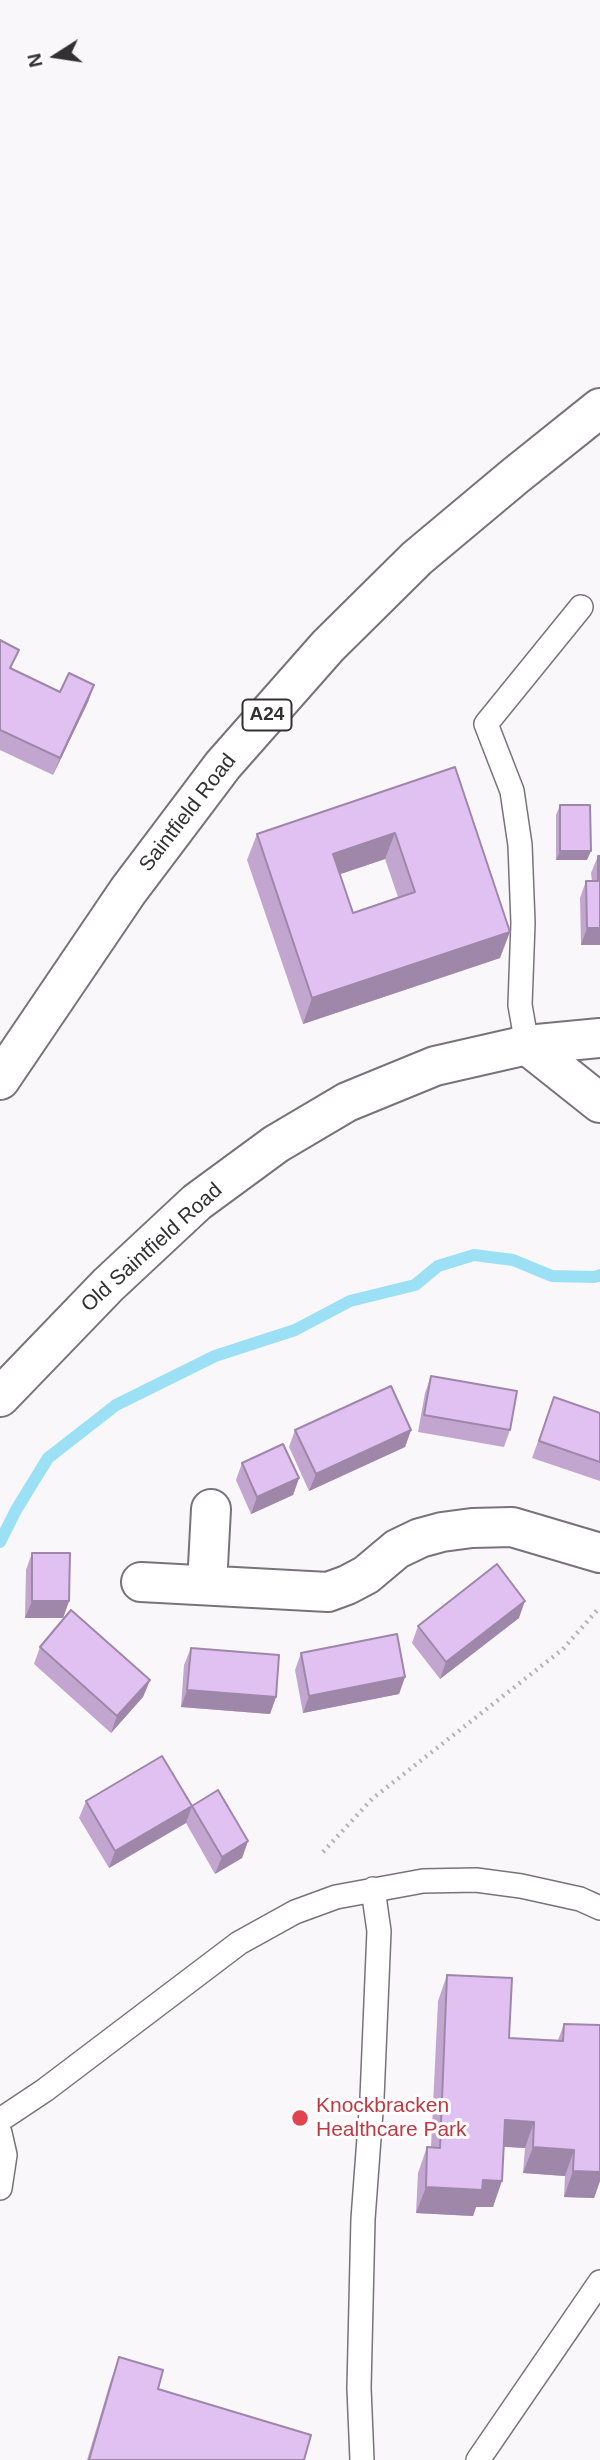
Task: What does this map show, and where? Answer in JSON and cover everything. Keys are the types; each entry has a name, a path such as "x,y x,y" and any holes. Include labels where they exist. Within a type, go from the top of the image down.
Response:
{"main road":[{"name":"Saintfield Road","path":"0,1080 128,891 223,765 328,646 417,558 600,408"},
{"name":"Old Saintfield Road","path":"0,1397 108,1285 197,1202 276,1144 347,1102 435,1066 527,1045 600,1038"},
{"path":"527,1045 600,1103"},
{"path":"207,1585 211,1509"},
{"path":"141,1582 328,1592 366,1575 397,1549 420,1538 472,1528 512,1527 600,1553"}],"lane":[{"path":"527,1045 520,1005 523,923 520,845 512,791 486,724 581,607"},
{"path":"0,2120 45,2090 239,1943 295,1912 336,1897 423,1881 476,1880 545,1891 580,1899 600,1908"},
{"path":"362,2460 359,2388 363,2219 372,2098 379,1931 373,1889"},
{"path":"0,2133 5,2155 0,2188"},
{"path":"478,2460 600,2282"}],"path":[{"path":"323,1852 372,1799 564,1649 600,1607"}],"building":[{"path":"0,640 19,650 10,668 60,692 69,673 94,685 60,758 0,730"},
{"path":"455,767 510,932 312,998 257,834","holes":["395,833 415,892 353,913 333,854"]},
{"path":"560,805 590,805 591,851 560,851"},
{"path":"598,856 600,928 587,928 586,881 598,881"},
{"path":"431,1376 517,1391 510,1430 424,1415"},
{"path":"391,1386 411,1430 316,1474 295,1430"},
{"path":"554,1397 600,1413 600,1462 539,1441"},
{"path":"283,1444 299,1478 257,1497 242,1463"},
{"path":"32,1553 70,1553 69,1601 32,1601"},
{"path":"497,1564 525,1601 446,1662 418,1626"},
{"path":"71,1610 150,1680 117,1716 40,1647"},
{"path":"397,1634 405,1677 309,1696 301,1653"},
{"path":"191,1648 279,1655 276,1697 187,1690"},
{"path":"162,1756 192,1806 115,1851 86,1801"},
{"path":"218,1790 248,1841 222,1857 192,1806"},
{"path":"447,1975 512,1978 509,2038 563,2041 564,2024 600,2025 600,2172 573,2171 574,2150 533,2147 534,2122 505,2120 502,2181 483,2180 482,2190 426,2187 427,2147 440,2148"},
{"path":"119,2357 163,2370 158,2389 311,2435 304,2460 89,2460"}],"waterway":[{"path":"0,1542 48,1458 116,1405 215,1356 295,1330 350,1301 415,1285 438,1266 474,1255 513,1260 552,1276 600,1275"}],"place":[{"name":"Knockbracken Healthcare Park","path":"300,2118"}]}
